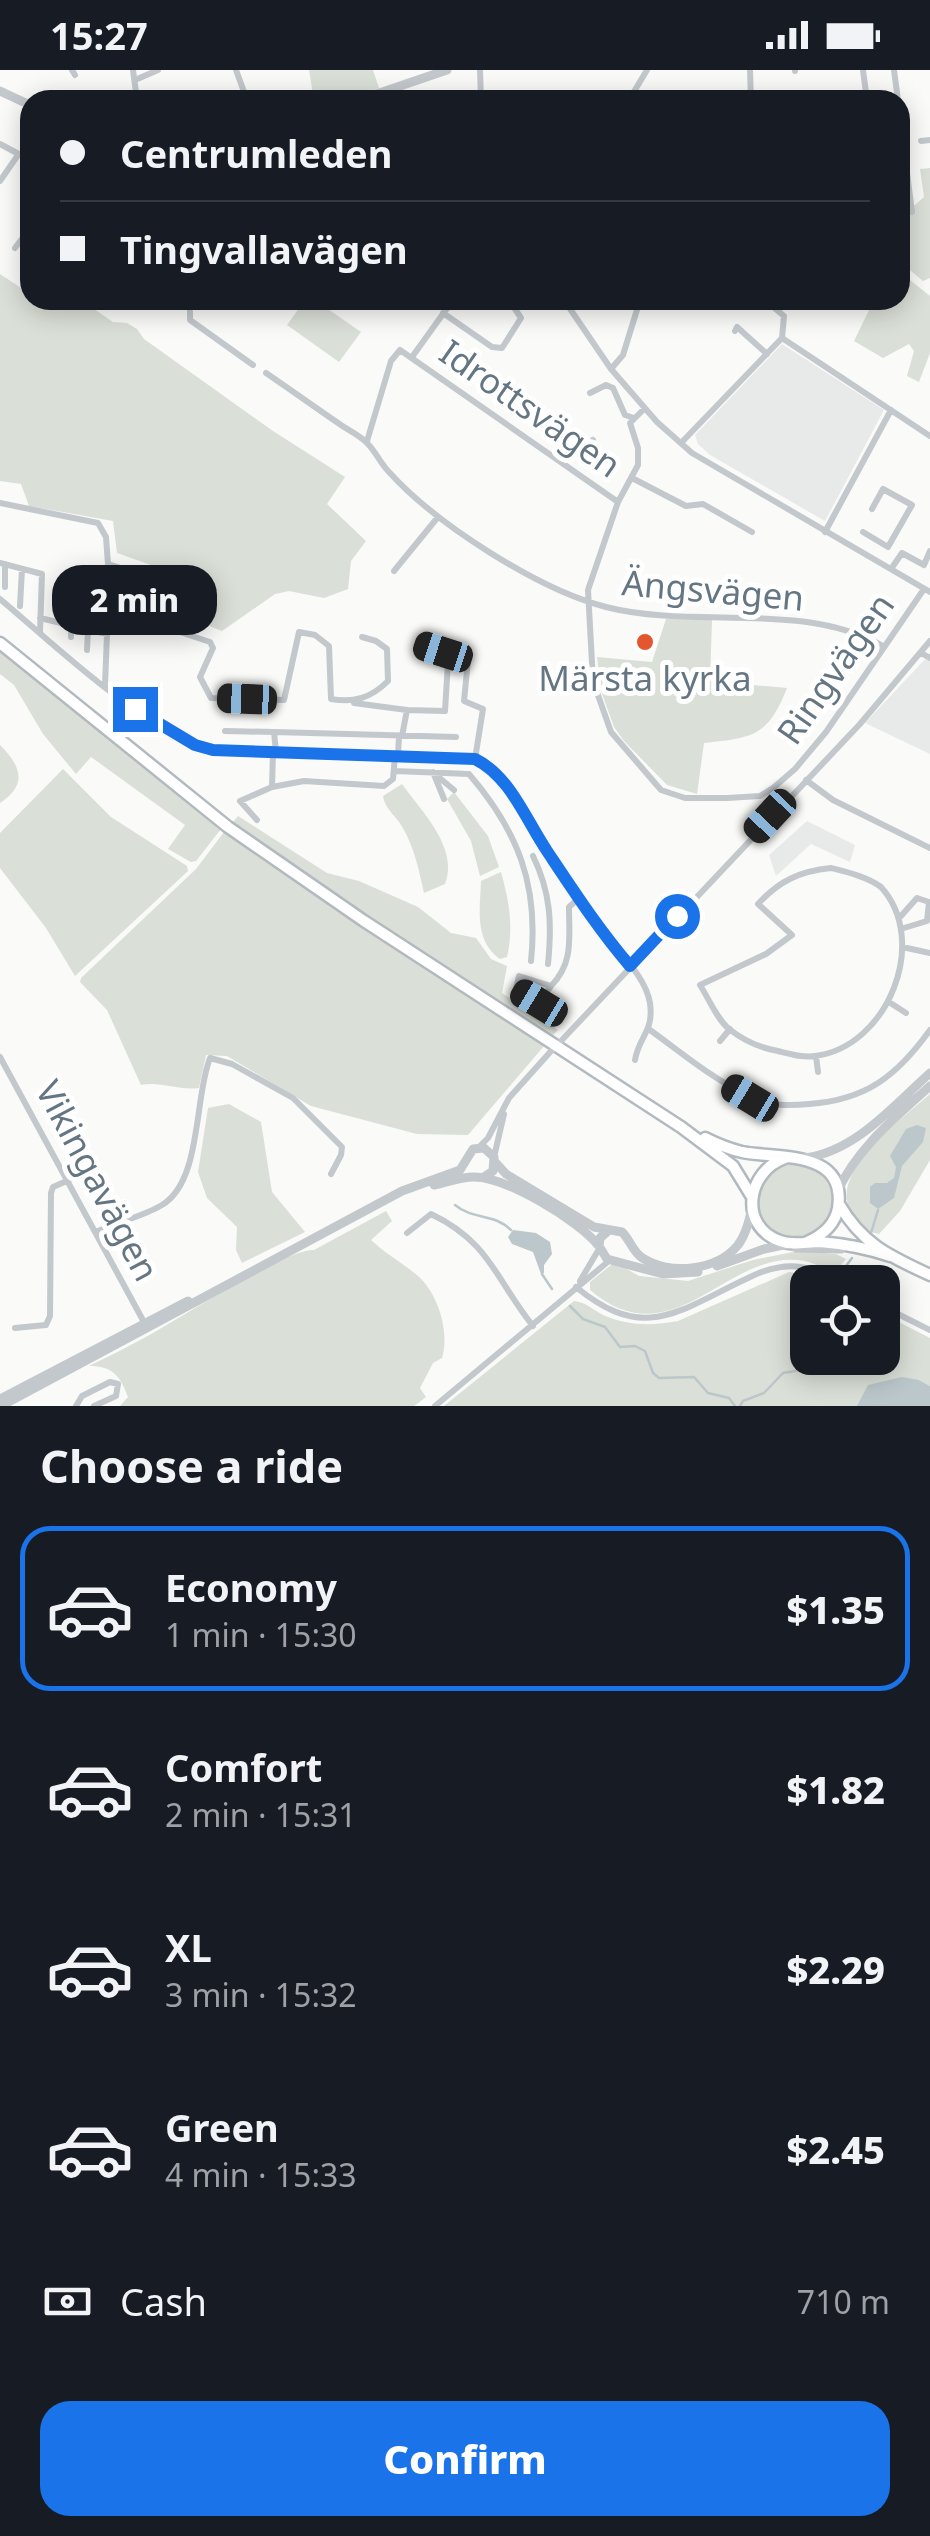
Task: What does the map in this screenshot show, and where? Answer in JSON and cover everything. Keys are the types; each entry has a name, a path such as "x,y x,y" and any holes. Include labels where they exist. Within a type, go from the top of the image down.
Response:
{"main road":[{"path":"0,643 228,827 486,1002 681,1126 732,1166 752,1202 758,1223 768,1235 791,1244 854,1246 890,1256"},
{"path":"681,1126 729,1148 805,1158 830,1174 838,1198 859,1235 890,1256 928,1274"},
{"path":"752,1202 762,1172 786,1158"},
{"path":"807,1242 829,1228 838,1198"}],"street":[{"path":"133,70 136,90"},
{"path":"135,80 158,70"},
{"path":"384,90 430,72 447,70"},
{"path":"633,90 648,70"},
{"path":"920,141 930,140"},
{"path":"0,144 18,156 0,181"},
{"path":"910,196 912,212"},
{"path":"14,248 20,240"},
{"path":"190,310 190,320 253,365"},
{"path":"367,442 393,355 400,350 412,357 445,310"},
{"path":"443,313 492,347 502,348 521,318 516,310"},
{"path":"571,310 611,369 681,444 714,468 927,590"},
{"path":"611,369 623,355 637,310"},
{"path":"681,444 782,338 784,316 778,310"},
{"path":"735,331 737,327 767,354"},
{"path":"782,338 930,436"},
{"name":"Idrottsvägen","path":"412,357 618,502"},
{"name":"Ängsvägen","path":"266,373 367,442 391,474 438,517 480,546 588,601 608,608 657,614 841,628 883,646"},
{"path":"590,393 602,386 612,388 625,415 634,418"},
{"path":"644,408 630,428 639,457 632,478 686,506 704,504 752,532"},
{"path":"824,532 890,410"},
{"path":"586,461 582,458 594,440"},
{"name":"Ringvägen","path":"632,478 618,502 590,582 594,682 611,732 660,790 684,798 760,796 773,788 795,770 826,732 883,646 927,590"},
{"path":"863,532 888,547 912,505 883,490 872,510"},
{"path":"0,504 98,523 106,536 108,564 153,578 167,591 165,627 210,642 213,648 200,676 210,698 284,700 299,632 315,635 329,646 331,700 407,710 445,710 448,662 443,652 422,644"},
{"path":"394,571 438,517"},
{"path":"891,570 902,553 924,565 930,551"},
{"path":"6,587 3,564 42,574 40,632"},
{"path":"20,606 22,569"},
{"path":"0,599 154,722 195,745 213,750 475,759 488,765 648,992 650,1030 637,1050 636,1060"},
{"path":"40,618 107,634 105,685"},
{"path":"71,625 71,637"},
{"path":"87,650 88,629"},
{"path":"348,702 363,699 388,681 386,649 362,636"},
{"path":"561,1041 806,780 930,641"},
{"path":"469,650 464,701 483,709 475,759"},
{"path":"921,653 930,658"},
{"path":"256,820 240,801 272,787 304,781 384,786 393,779 407,710"},
{"path":"225,731 456,737"},
{"path":"272,787 274,732"},
{"path":"337,735 337,754"},
{"path":"395,771 469,774 496,806 522,860 530,888 534,924 531,961"},
{"path":"432,772 454,790"},
{"path":"432,772 444,799"},
{"path":"806,780 833,800 930,848"},
{"path":"522,860 546,850"},
{"path":"533,856 546,883 552,922 548,964"},
{"path":"831,868 878,885 901,916 906,965 892,1004 873,1028 828,1054 770,1050 746,1041 730,1029 700,985 766,954 792,935 758,904 776,884 810,870 831,868"},
{"path":"551,986 518,976 516,989 539,1003 563,974 570,956 569,907 579,898"},
{"path":"901,916 917,898 928,902 927,921 904,928"},
{"path":"907,948 930,953"},
{"path":"892,1004 906,1013"},
{"path":"720,1041 730,1029"},
{"path":"650,1030 750,1098 769,1104 796,1105 837,1101 879,1084 907,1062 930,1030"},
{"path":"9,1401 402,1192 460,1170 469,1152 485,1142 509,1098 552,1050"},
{"path":"816,1056 818,1072"},
{"name":"Vikingavägen","path":"0,1057 146,1326"},
{"path":"96,1232 162,1205 178,1190 188,1169 207,1063 213,1057 302,1105 342,1147 331,1174"},
{"path":"805,1158 848,1145 930,1073"},
{"path":"838,1198 849,1167 862,1149 930,1086"},
{"path":"402,1192 492,1171 509,1098"},
{"path":"478,1148 488,1150 506,1174 594,1228 622,1232 635,1252 656,1264 682,1268 720,1260 736,1248 745,1232 752,1202"},
{"path":"465,1160 466,1170 523,1193 556,1212 614,1260 654,1272 704,1271 791,1244"},
{"path":"16,1328 39,1328 46,1325 50,1316 51,1193 54,1187 69,1180"},
{"path":"407,1233 431,1214 462,1232 488,1257 534,1326"},
{"path":"576,1287 599,1248 602,1235 608,1231"},
{"path":"435,1406 576,1287 627,1254 630,1244"},
{"path":"749,1254 805,1248 845,1249 928,1274"},
{"path":"576,1287 613,1312 646,1318 680,1312 755,1274 790,1267"},
{"path":"900,1315 930,1330"},
{"path":"76,1406 82,1396 110,1382 118,1384 116,1396 94,1406"}],"shaded area":[{"path":"309,70 373,70 379,88 374,90 312,90"},
{"path":"930,168 930,278 923,281 910,270 910,209 924,197 920,169"},
{"path":"0,274 20,287 20,310 96,310 113,322 127,323 273,431 345,477 327,504 366,541 351,561 348,589 324,598 289,591 275,594 222,631 186,617 179,575 117,553 113,521 29,506 21,484 0,481"},
{"path":"910,280 930,296 930,353 919,382 907,376 914,351 909,344 883,358 854,341 869,310 910,310"},
{"path":"298,310 329,310 361,332 339,362 287,325"},
{"path":"782,344 884,410 825,521 710,455 695,435"},
{"path":"666,619 712,620 710,681 787,688 773,717 756,732 704,743 697,794 667,785 624,741 614,727 601,691 597,657 652,662"},
{"path":"0,652 221,829 196,861 168,849 185,825 91,757 76,774 43,734 14,685 0,674"},
{"path":"930,654 930,754 865,723"},
{"path":"0,745 13,760 18,782 0,803"},
{"path":"63,769 111,817 187,866 188,871 75,976 46,928 0,868 0,833"},
{"path":"402,784 428,818 447,857 445,884 424,893 411,845 383,796"},
{"path":"454,792 488,836 499,867 480,876 471,841 447,799"},
{"path":"238,816 327,873 359,881 418,907 451,933 476,938 491,959 507,966 502,993 558,1030 553,1035 369,919 233,822"},
{"path":"807,821 855,845 850,862 811,844 776,876 769,855"},
{"path":"224,832 544,1046 468,1135 417,1134 311,1106 227,1056 206,1055 199,1088 141,1085 107,1010 80,982 81,978 196,869"},
{"path":"501,872 510,924 507,957 500,959 482,934 480,913 481,881"},
{"path":"930,1094 930,1160 900,1211 879,1234 871,1232 854,1217 847,1201 849,1184 870,1149"},
{"path":"229,1104 261,1122 272,1192 305,1232 242,1263 236,1250 237,1227 207,1198 198,1172 208,1108"},
{"path":"917,1125 926,1128 923,1142 902,1166 894,1198 878,1209 870,1203 870,1187 894,1178 896,1167 890,1156 906,1129"},
{"path":"795,1163 822,1174 833,1201 822,1228 795,1239 768,1228 757,1201 768,1174"},
{"path":"386,1211 392,1221 371,1240 424,1283 436,1302 443,1325 442,1358 433,1363 420,1388 426,1397 414,1406 120,1406 128,1397 122,1383 109,1370 89,1366 257,1272 314,1250"},
{"path":"513,1230 536,1233 550,1242 552,1254 544,1265 544,1273 541,1274 533,1252 512,1244 508,1237"},
{"path":"798,1251 836,1254 846,1259 841,1265 777,1261 751,1269 675,1309 649,1314 620,1309 590,1290 590,1282 611,1265 618,1264 639,1276 688,1281 753,1260"},
{"path":"790,1272 790,1375 900,1375 900,1323 930,1338 930,1386 919,1380 930,1406 444,1406 574,1301 622,1321 678,1321"},
{"path":"902,1377 930,1386 930,1406 857,1406 868,1385"}],"waterway":[{"path":"455,1205 511,1230"},
{"path":"871,1233 878,1210"},
{"path":"847,1265 852,1258"},
{"path":"542,1274 552,1289"},
{"path":"570,1306 583,1319 605,1327 620,1347 635,1346 645,1351 653,1373 659,1378 694,1377 708,1393 729,1398 735,1406"},
{"path":"740,1406 790,1372"}],"place":[{"name":"Märsta kyrka","path":"645,642"}],"route":[{"path":"135,709 195,745 213,750 475,759 488,765 502,780 563,874 630,966 677,916"}]}
